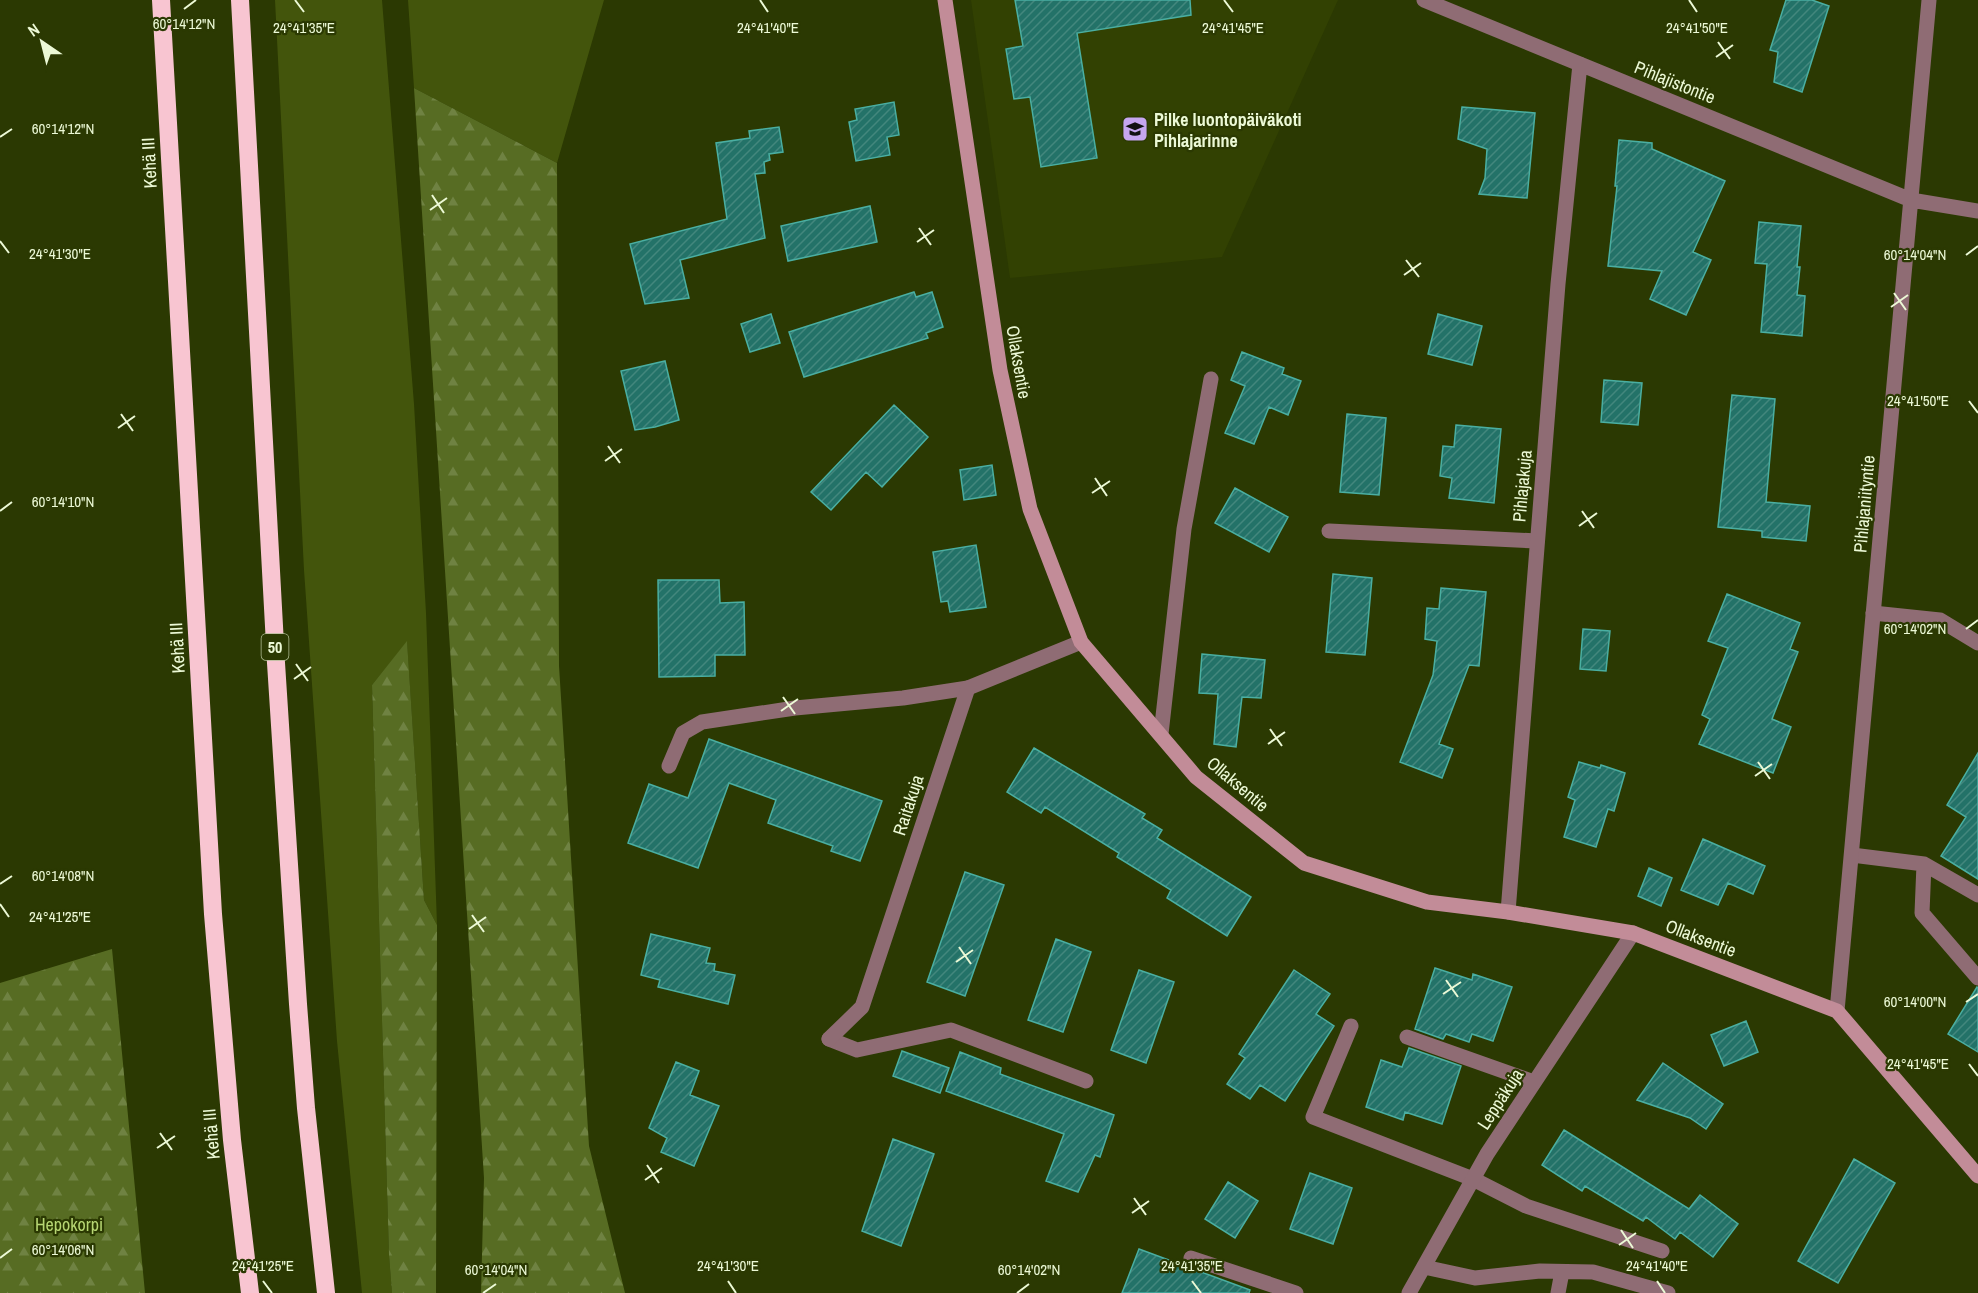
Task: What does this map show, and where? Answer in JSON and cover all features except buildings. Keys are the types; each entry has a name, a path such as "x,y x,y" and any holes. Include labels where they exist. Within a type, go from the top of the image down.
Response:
{"highway":[{"name":"Kehä III","path":"161,0 213,914 232,1140 250,1293"},
{"name":"50","path":"240,0 276,663 298,1004 306,1108 326,1293"}],"street":[{"name":"Ollaksentie","path":"945,0 1002,381 1029,509 1081,642 1196,777 1304,863 1427,902 1508,912 1633,933 1838,1011 1978,1176"},
{"name":"Pihlajistontie","path":"1424,0 1911,200 1978,211"},
{"name":"Pihlajaniityntie","path":"1838,1011 1929,0"},
{"name":"Pihlajakuja","path":"1508,912 1557,296 1580,64"},
{"path":"1161,734 1184,529 1211,379"},
{"path":"1329,531 1538,541"},
{"path":"1873,613 1940,620 1978,643"},
{"path":"669,766 683,733 702,722 795,708 891,699 968,688 1081,642"},
{"name":"Raitakuja","path":"968,688 862,1007 829,1039 857,1050 951,1030 1086,1081"},
{"path":"1852,855 1924,864 1978,895"},
{"path":"1924,864 1922,913 1978,978"},
{"name":"Leppäkuja","path":"1410,1293 1473,1179 1633,933"},
{"path":"1351,1026 1313,1117 1473,1179 1526,1206 1662,1251"},
{"path":"1407,1037 1534,1082"},
{"path":"1191,1258 1296,1293"},
{"path":"1424,1268 1475,1278 1539,1271 1593,1272 1668,1293"},
{"path":"1558,1293 1562,1272"}],"shaded area":[{"path":"275,0 382,0 414,404 426,613 437,925 424,900 407,642 372,685 392,1293 362,1293 337,1041 304,570"},
{"path":"408,0 604,0 557,163 414,88"},
{"name":"Pilke luontopäiväkoti Pihlajarinne","path":"971,0 1338,0 1222,257 1010,278"}],"green space":[{"path":"414,88 557,163 559,666 589,1146 625,1293 481,1293 484,1178"},
{"path":"407,641 424,900 437,925 436,1293 392,1293 389,1255 372,685"},
{"name":"Hepokorpi","path":"112,949 145,1293 0,1293 0,983"}],"place":[{"name":"Pilke luontopäiväkoti Pihlajarinne","path":"1135,129"}]}
